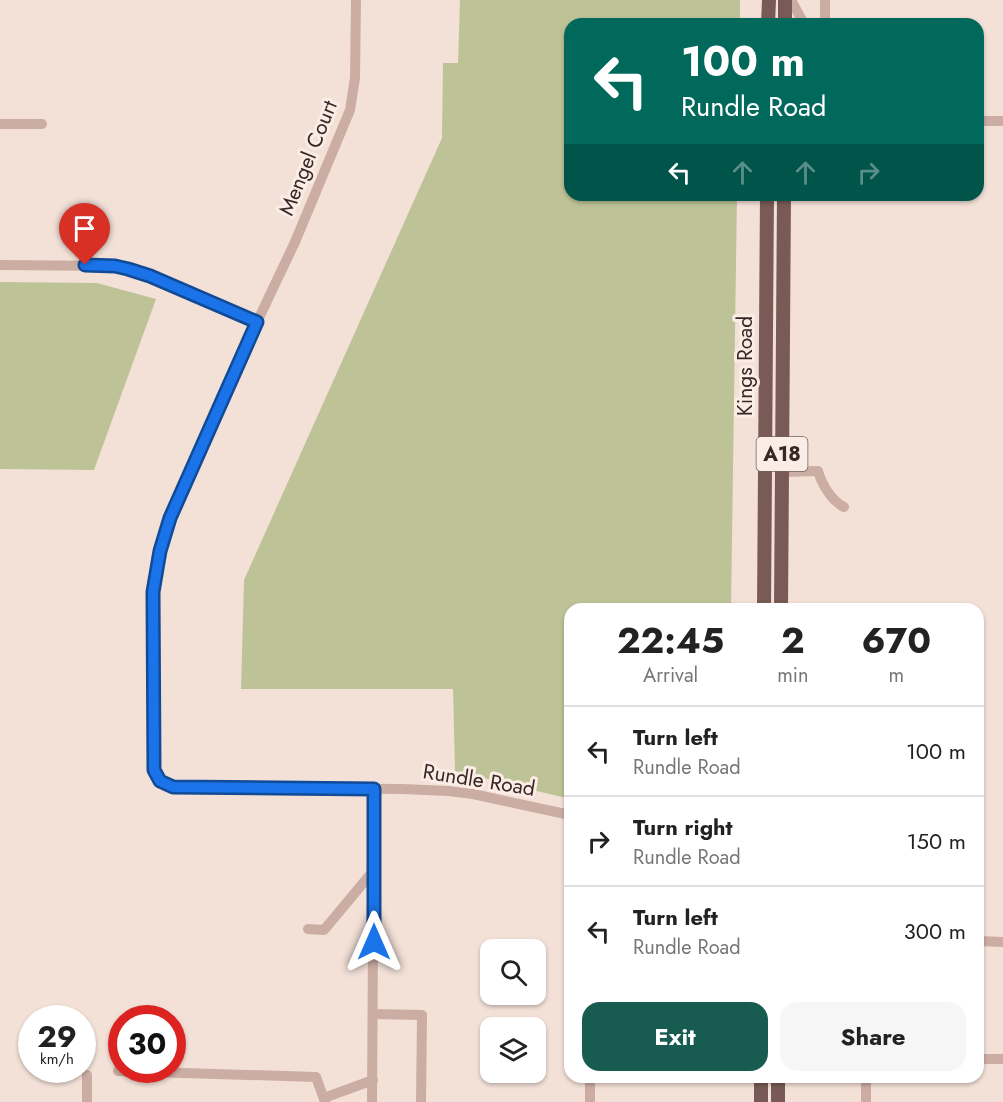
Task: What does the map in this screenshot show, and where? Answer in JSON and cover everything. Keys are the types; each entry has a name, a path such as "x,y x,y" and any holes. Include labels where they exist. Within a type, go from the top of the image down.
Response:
{"main road":[{"path":"768,18 769,0"},
{"path":"785,0 785,18"},
{"name":"Kings Road","path":"764,603 767,201"},
{"name":"Kings Road","path":"781,603 784,201"},
{"path":"761,1083 761,1102"},
{"path":"778,1083 778,1102"}],"street":[{"name":"Mengel Court","path":"257,322 350,110 355,78 356,0"},
{"path":"790,0 800,18"},
{"path":"825,0 825,18"},
{"path":"984,121 1003,121"},
{"path":"0,124 42,124"},
{"path":"0,265 115,266 150,276 257,322"},
{"name":"Rundle Road","path":"257,322 170,518 160,551 153,609 154,770 160,781 173,787 449,791 564,814"},
{"path":"782,472 818,471 832,498 844,507"},
{"path":"372,1102 374,789"},
{"path":"308,929 324,930 374,870"},
{"path":"984,941 1003,942"},
{"path":"373,1014 422,1015 421,1102"},
{"path":"984,1059 1003,1059"},
{"path":"186,1073 316,1077 324,1101 373,1080"},
{"path":"87,1083 87,1102"},
{"path":"590,1083 590,1102"},
{"path":"866,1083 866,1102"}],"green space":[{"path":"460,0 740,0 740,18 564,18 564,201 737,201 731,603 564,603 564,798 455,771 453,689 241,689 244,580 442,138 443,63 458,63"},
{"path":"0,282 97,283 156,299 94,470 0,469"}],"route":[{"path":"85,265 115,266 150,276 257,322 170,518 160,551 153,592 154,770 160,781 173,787 374,789 374,942"}]}
